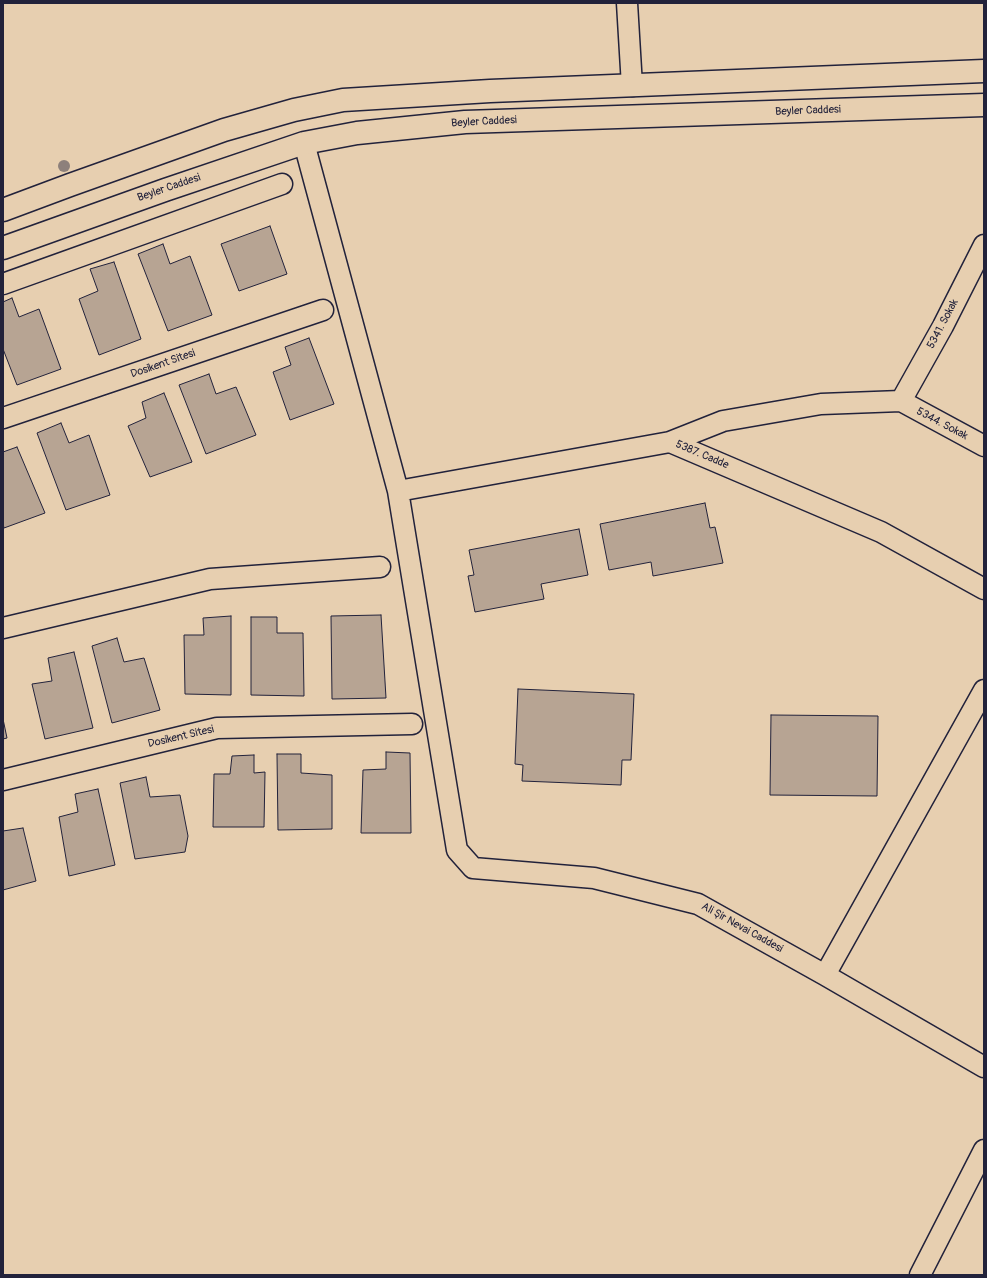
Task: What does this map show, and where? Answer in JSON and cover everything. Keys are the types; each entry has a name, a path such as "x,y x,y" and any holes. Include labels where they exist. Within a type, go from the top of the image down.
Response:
{"main road":[{"path":"3,210 224,130 294,110 343,100 490,91 984,71"},
{"name":"Beyler Caddesi","path":"3,248 304,142 357,132 465,122 984,105"}],"street":[{"path":"627,3 632,86"},
{"path":"304,142 398,491"},
{"path":"3,284 282,184"},
{"name":"5341. Sokak","path":"901,401 943,326 984,245"},
{"name":"Dosikent Sitesi","path":"3,418 323,310"},
{"path":"670,442 723,421 821,404 901,401"},
{"name":"5344. Sokak","path":"901,401 984,446"},
{"name":"5387. Cadde","path":"398,491 670,442 881,532 984,589"},
{"name":"Ali Şir Nevai Caddesi","path":"398,491 457,850 473,868 594,878 698,904 984,1067"},
{"path":"3,628 210,579 380,567"},
{"path":"825,975 984,690"},
{"name":"Dosikent Sitesi","path":"3,780 217,728 412,724"},
{"path":"920,1275 984,1150"}],"building":[{"path":"270,226 287,274 239,291 221,244"},
{"path":"163,244 170,264 190,256 212,315 168,331 138,254"},
{"path":"114,262 141,339 99,355 79,299 98,291 90,269"},
{"path":"12,298 19,317 39,309 61,369 17,385 3,349 3,302"},
{"path":"309,338 334,404 290,420 273,372 291,365 285,347"},
{"path":"209,374 216,394 236,387 256,435 206,454 179,385"},
{"path":"164,393 192,462 150,477 128,426 146,418 142,402"},
{"path":"61,423 69,443 89,435 110,495 66,510 37,433"},
{"path":"17,447 45,513 4,528 3,452"},
{"path":"705,503 710,528 715,527 723,563 653,576 651,562 609,570 600,524"},
{"path":"579,529 588,575 541,584 544,599 475,612 468,576 474,575 469,550"},
{"path":"381,615 386,698 332,699 331,616"},
{"path":"231,616 231,695 185,694 184,635 204,635 203,618"},
{"path":"251,617 277,617 277,633 303,633 304,696 251,695"},
{"path":"117,638 124,662 144,658 160,710 112,723 92,646"},
{"path":"74,652 93,728 45,739 32,684 52,681 48,658"},
{"path":"518,689 634,694 631,760 622,760 621,785 522,781 523,765 515,764"},
{"path":"771,715 878,716 877,796 770,795"},
{"path":"3,719 7,738 3,739"},
{"path":"386,752 410,753 411,833 361,833 363,770 386,769"},
{"path":"277,754 301,754 301,773 332,775 332,829 278,830"},
{"path":"254,755 254,773 265,772 264,827 213,827 214,774 230,774 232,756"},
{"path":"146,777 150,797 180,795 188,836 185,852 135,859 120,783"},
{"path":"98,789 115,865 69,876 59,817 78,812 75,794"},
{"path":"23,828 36,881 3,890 3,831"}]}
